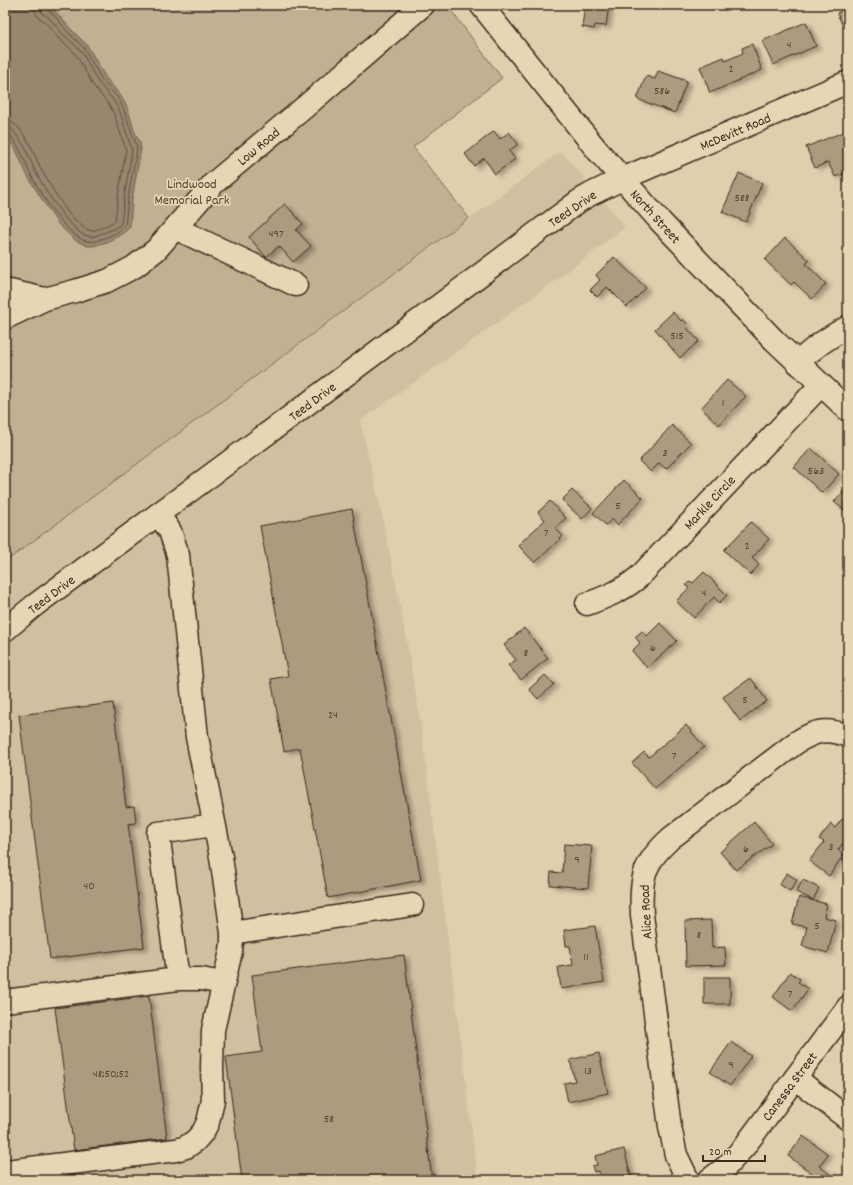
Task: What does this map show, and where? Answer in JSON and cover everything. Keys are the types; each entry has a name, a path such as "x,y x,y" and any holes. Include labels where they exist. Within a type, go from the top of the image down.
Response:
{"street":[{"name":"Low Road","path":"5,318 45,299 107,281 134,268 156,250 214,183 423,5"},
{"name":"North Street","path":"481,5 622,179 764,330 848,410"},
{"name":"McDevitt Road","path":"622,179 848,82"},
{"name":"Teed Drive","path":"5,630 158,514 290,418 579,201 597,190 622,179"},
{"path":"175,228 296,285"},
{"path":"5,290 45,299"},
{"path":"798,363 820,343 848,328"},
{"name":"Markle Circle","path":"587,604 620,590 631,584 640,576 821,385"},
{"path":"7,1169 165,1152 186,1147 203,1132 211,1111 213,1100 213,1030 231,951 232,934 222,863 200,759 178,555 170,531 158,514"},
{"name":"Alice Road","path":"688,1180 676,1155 670,1127 642,914 642,882 646,869 652,857 660,847 797,742 818,731 830,731 848,736"},
{"path":"178,979 158,833 214,825"},
{"path":"232,934 412,905"},
{"path":"5,1001 178,979 201,979 223,982"},
{"name":"Canessa Street","path":"709,1180 735,1158 848,1007"},
{"path":"795,1078 848,1119"}],"shaded area":[{"path":"561,151 625,227 562,276 360,421 380,505 402,615 421,725 478,1180 5,1180 5,562"}],"green space":[{"name":"Lindwood Memorial Park","path":"5,5 447,5 502,78 413,147 469,218 5,562"}],"water":[{"path":"5,5 47,5 55,11 87,45 106,78 121,96 128,109 141,149 132,199 130,227 119,236 107,242 87,246 75,240 58,224 27,175 16,150 5,134"}],"building":[{"path":"585,5 609,5 606,26 595,25 594,29 582,27"},
{"path":"848,8 848,33 846,33 837,13"},
{"path":"806,22 816,46 773,65 762,41"},
{"path":"752,44 762,70 710,93 700,67 724,57 725,61 743,53 742,48"},
{"path":"658,71 687,81 675,113 637,99 646,76 655,79"},
{"path":"848,130 848,164 846,164 848,172 835,177 828,162 815,168 806,147"},
{"path":"494,131 500,139 509,132 518,144 509,151 515,159 495,174 484,158 474,166 465,154"},
{"path":"739,173 762,183 746,222 722,212"},
{"path":"285,204 303,224 296,230 311,246 293,262 279,246 266,257 249,237"},
{"path":"785,238 809,260 806,264 826,284 812,299 794,282 791,285 765,260"},
{"path":"614,257 646,288 627,307 607,287 597,297 590,290 600,280 596,275"},
{"path":"673,312 681,321 683,319 688,325 686,327 699,341 680,358 655,329"},
{"path":"727,380 746,396 719,425 701,408"},
{"path":"672,425 691,443 666,469 659,463 651,472 639,461"},
{"path":"811,448 839,474 822,493 794,467"},
{"path":"624,480 643,498 617,525 612,519 606,525 593,513"},
{"path":"848,486 848,513 834,502"},
{"path":"572,490 592,508 582,519 562,500"},
{"path":"550,501 566,518 555,528 563,536 535,563 518,545 545,520 538,512"},
{"path":"352,509 421,880 328,898 300,748 284,751 271,679 288,676 260,526"},
{"path":"751,522 769,539 752,558 759,565 750,575 724,550"},
{"path":"704,572 727,595 719,603 714,597 694,618 676,601 689,588 686,585 690,581 693,583"},
{"path":"660,623 677,641 647,668 632,651 640,643 635,637 642,631 647,636"},
{"path":"524,628 548,658 521,680 508,665 516,660 504,645"},
{"path":"545,675 554,684 538,699 529,689"},
{"path":"751,678 767,701 740,721 723,697"},
{"path":"113,703 126,807 134,806 136,823 128,824 144,947 50,959 19,715"},
{"path":"686,725 704,747 655,789 632,763 644,752 649,757"},
{"path":"842,819 848,824 848,836 838,850 844,854 829,876 809,861 824,842 819,839 831,824 835,828"},
{"path":"754,822 772,844 736,870 720,852"},
{"path":"564,844 592,846 588,888 550,885 551,872 562,873"},
{"path":"787,873 797,880 790,891 779,884"},
{"path":"803,880 819,888 813,900 796,892"},
{"path":"799,897 827,904 824,917 836,920 828,953 802,946 807,927 792,924"},
{"path":"711,920 712,948 725,947 726,965 686,966 685,921"},
{"path":"595,926 604,982 561,989 558,967 573,965 570,946 566,946 564,930"},
{"path":"404,955 432,1180 242,1180 226,1057 262,1052 252,975"},
{"path":"790,972 800,979 798,982 808,989 792,1011 773,997"},
{"path":"704,977 730,977 730,1004 704,1004"},
{"path":"149,996 167,1138 74,1150 55,1008"},
{"path":"731,1042 751,1056 730,1086 710,1072"},
{"path":"599,1053 608,1093 568,1102 564,1083 575,1081 570,1060"},
{"path":"803,1136 828,1154 819,1166 834,1177 832,1180 808,1180 807,1179 812,1173 788,1156"},
{"path":"624,1149 632,1180 590,1180 601,1176 599,1171 594,1172 592,1166 597,1165 595,1156"}]}
